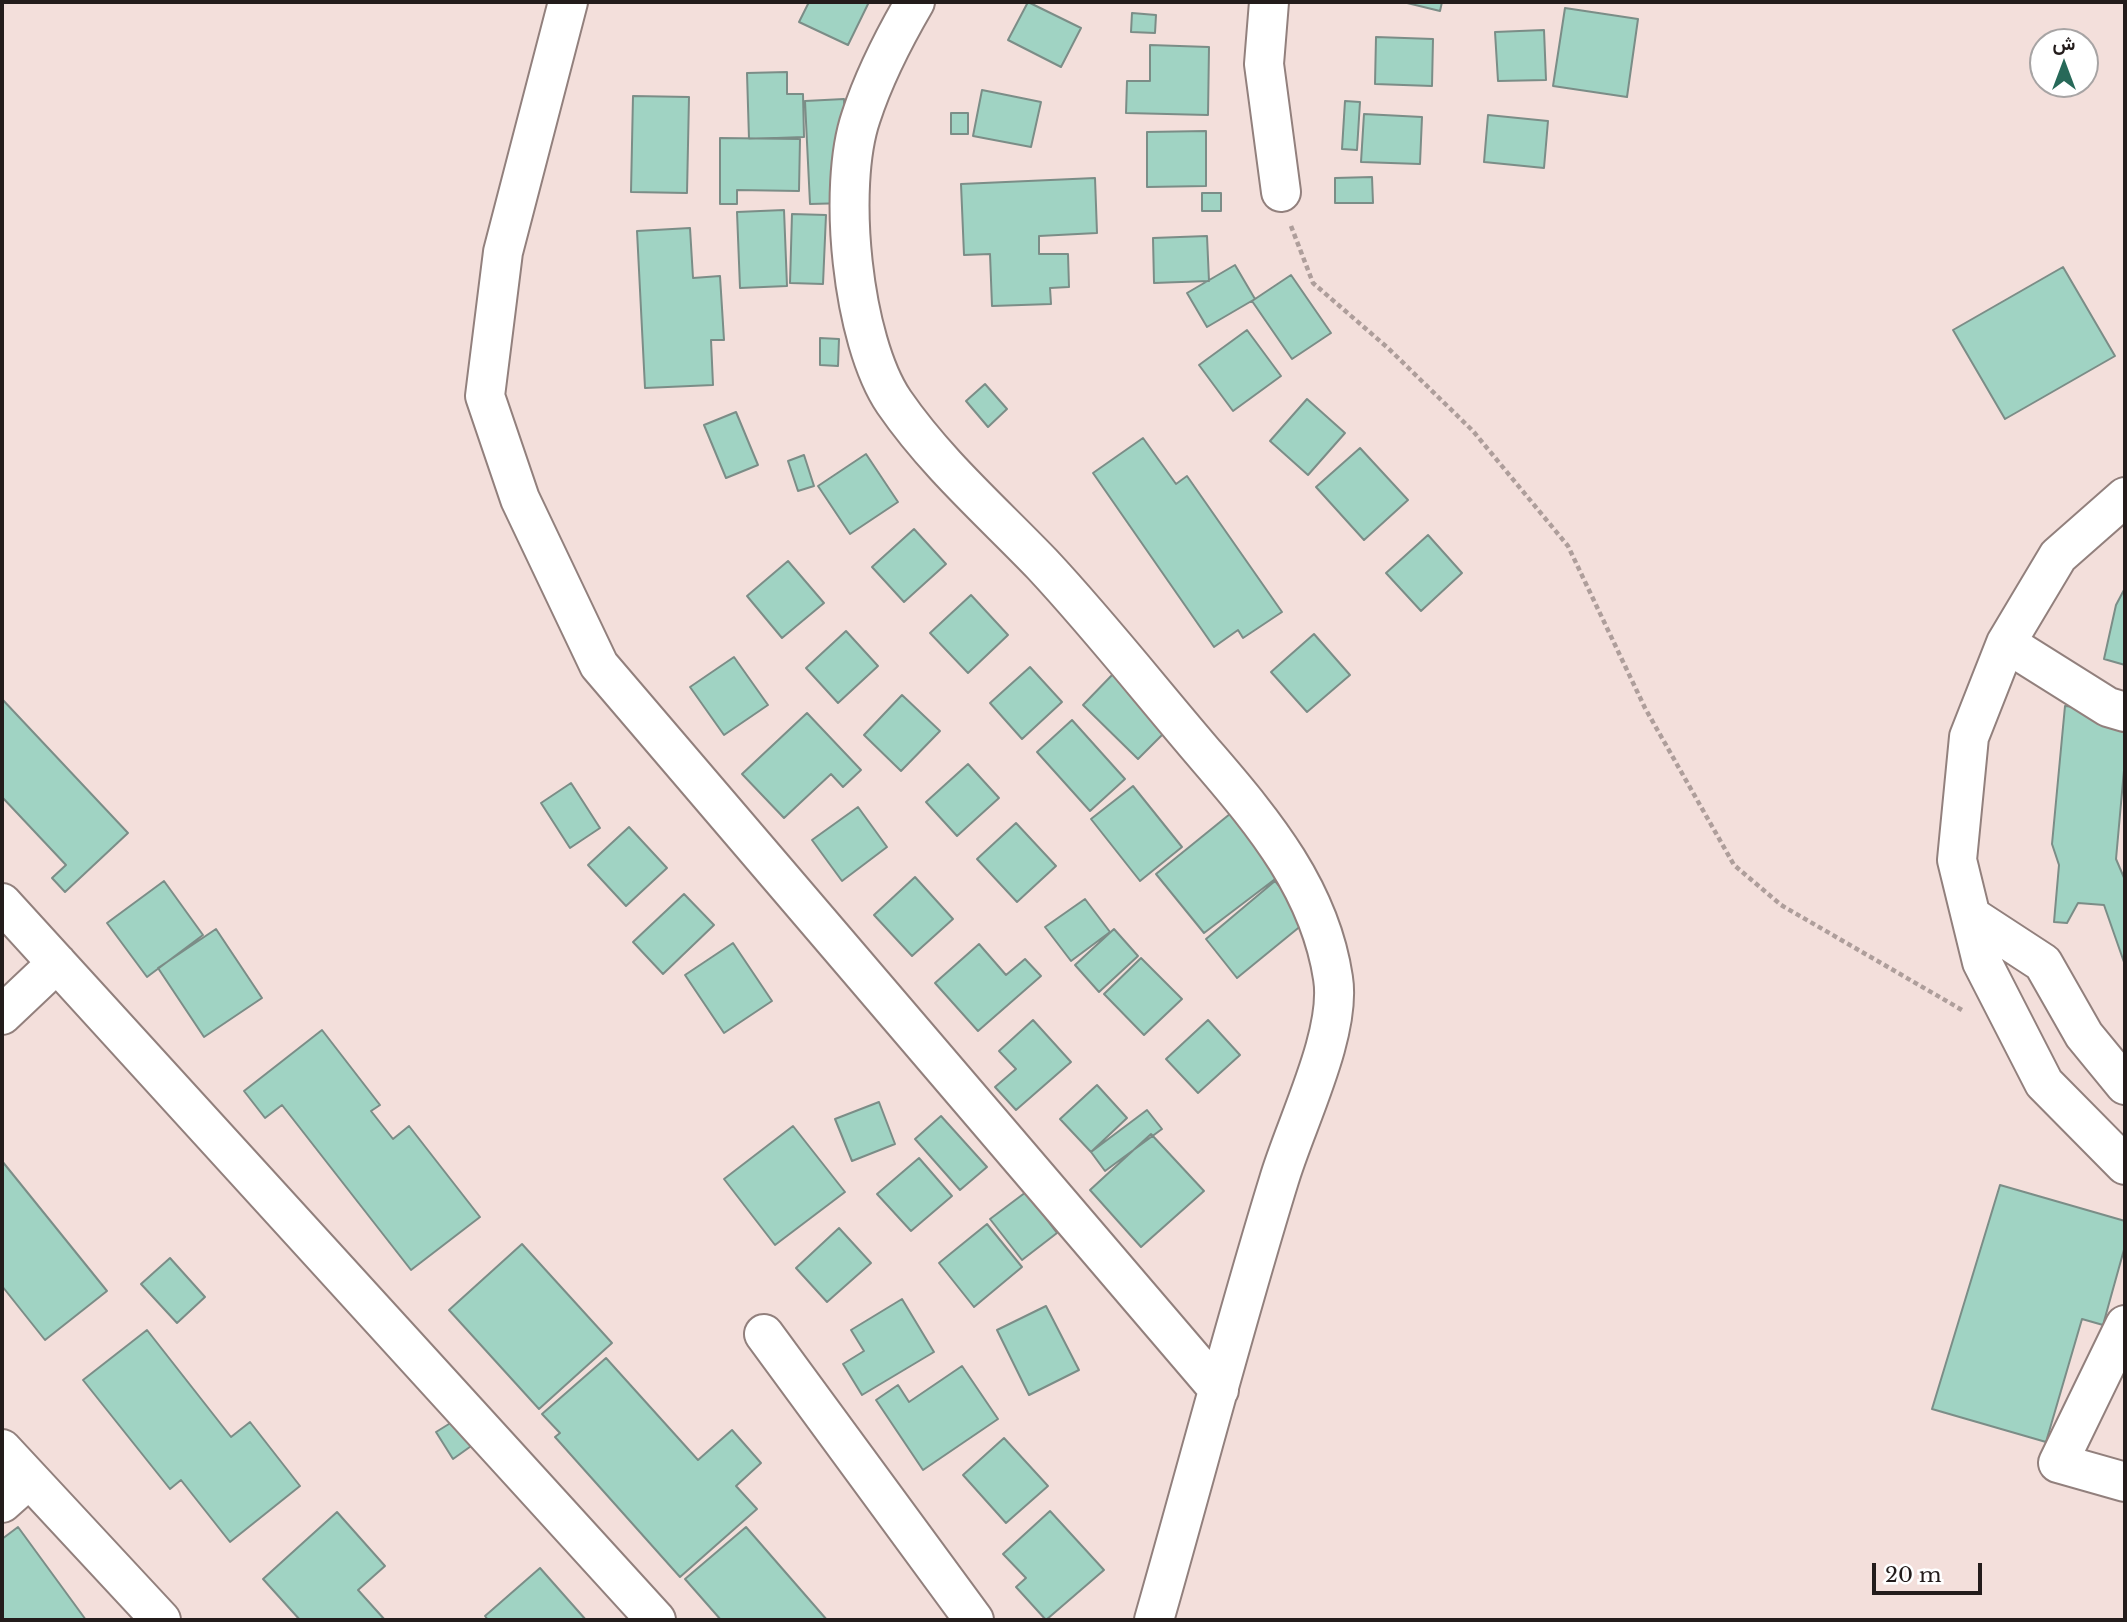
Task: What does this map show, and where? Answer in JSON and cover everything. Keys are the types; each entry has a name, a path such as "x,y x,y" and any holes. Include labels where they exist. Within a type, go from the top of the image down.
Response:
{"street":[{"path":"568,2 503,252 485,396 520,499 599,665 1219,1390"},
{"path":"915,2 891,43 859,121 849,191 854,271 867,340 891,398 945,466 1045,568 1223,775 1287,855 1321,922 1335,984 1326,1044 1280,1176 1154,1620"},
{"path":"1269,2 1264,64 1281,192"},
{"path":"2125,497 2058,556 2006,643 1969,737 1957,860 1982,962 2044,1083 2125,1165"},
{"path":"2006,643 2108,706 2125,712"},
{"path":"2,903 656,1620"},
{"path":"1971,916 2043,963 2084,1035 2125,1085"},
{"path":"2,1015 57,963"},
{"path":"2125,1325 2058,1463 2125,1482"},
{"path":"764,1334 974,1620"},
{"path":"2,1449 15,1491 161,1620"}],"path":[{"path":"1281,192 1296,244 1313,283 1388,348 1473,432 1569,546 1645,708 1734,865 1781,905 1965,1011"}],"building":[{"path":"809,2 869,2 848,45 799,22"},
{"path":"1028,2 1081,28 1061,67 1008,40"},
{"path":"1403,2 1442,2 1440,11"},
{"path":"1565,8 1638,19 1627,97 1553,86"},
{"path":"1132,13 1156,15 1155,33 1131,32"},
{"path":"1544,30 1546,80 1498,81 1495,32"},
{"path":"1376,37 1433,39 1432,86 1375,84"},
{"path":"1150,45 1209,47 1208,115 1126,113 1127,81 1150,81"},
{"path":"787,72 787,94 803,94 804,137 749,139 747,73"},
{"path":"982,90 1041,102 1031,147 973,136"},
{"path":"633,96 689,97 687,193 631,192"},
{"path":"844,99 848,203 810,204 805,101"},
{"path":"1345,101 1360,102 1357,150 1342,149"},
{"path":"951,113 968,113 968,134 951,134"},
{"path":"1364,114 1422,117 1420,164 1361,162"},
{"path":"1488,115 1548,121 1544,168 1484,162"},
{"path":"1206,131 1206,186 1147,187 1147,132"},
{"path":"720,138 800,139 799,191 737,190 737,204 720,204"},
{"path":"1372,177 1373,203 1335,203 1335,178"},
{"path":"1095,178 1097,233 1039,236 1039,254 1068,254 1069,287 1050,288 1051,304 992,306 990,254 964,255 961,184"},
{"path":"1202,193 1221,193 1221,211 1202,211"},
{"path":"784,210 787,286 740,288 737,212"},
{"path":"792,214 826,215 823,284 790,283"},
{"path":"690,228 693,278 720,276 724,340 711,340 713,385 645,388 637,231"},
{"path":"1207,236 1209,281 1154,283 1153,238"},
{"path":"1235,265 1255,299 1207,327 1187,293"},
{"path":"2063,267 2115,356 2005,419 1953,330"},
{"path":"1291,275 1331,333 1292,359 1252,301"},
{"path":"1247,330 1281,376 1233,411 1199,365"},
{"path":"820,338 839,339 838,366 820,365"},
{"path":"985,384 1007,409 988,427 966,401"},
{"path":"1307,399 1345,433 1308,475 1270,441"},
{"path":"736,412 758,465 726,478 704,425"},
{"path":"1143,438 1176,484 1187,476 1282,612 1243,638 1238,630 1214,647 1093,473"},
{"path":"1360,448 1408,500 1364,540 1316,487"},
{"path":"866,454 898,502 850,534 818,486"},
{"path":"804,455 814,486 798,491 788,461"},
{"path":"914,529 946,564 904,602 872,567"},
{"path":"1428,535 1462,573 1421,611 1386,573"},
{"path":"788,561 824,603 782,638 747,596"},
{"path":"2125,588 2125,665 2104,659 2116,605"},
{"path":"971,595 1008,635 968,673 930,633"},
{"path":"846,631 878,666 838,703 806,668"},
{"path":"1314,634 1350,675 1307,712 1271,672"},
{"path":"734,657 768,705 724,735 690,687"},
{"path":"1030,667 1062,702 1022,739 990,703"},
{"path":"1114,673 1170,727 1138,759 1083,705"},
{"path":"902,695 940,731 901,771 864,735"},
{"path":"2,699 128,833 65,892 52,878 66,865 2,797"},
{"path":"2065,706 2125,712 2125,759 2116,859 2125,880 2125,965 2104,905 2078,903 2067,923 2054,922 2059,865 2052,844"},
{"path":"807,713 861,770 843,787 831,774 784,818 742,774"},
{"path":"1072,720 1125,779 1090,811 1037,752"},
{"path":"968,764 999,798 957,836 926,802"},
{"path":"571,783 600,828 570,848 541,803"},
{"path":"1133,786 1182,847 1140,881 1091,819"},
{"path":"1241,805 1291,867 1204,933 1156,874"},
{"path":"858,807 887,847 842,881 812,840"},
{"path":"1016,823 1056,866 1017,902 977,859"},
{"path":"629,827 667,868 626,906 588,865"},
{"path":"915,877 953,919 912,956 874,915"},
{"path":"164,881 203,935 147,977 107,923"},
{"path":"1275,881 1308,920 1237,978 1206,939"},
{"path":"684,894 714,925 663,974 633,942"},
{"path":"1085,899 1110,932 1071,961 1045,927"},
{"path":"216,929 262,998 204,1037 158,968"},
{"path":"1114,929 1138,956 1099,992 1075,965"},
{"path":"733,943 772,1001 724,1033 685,975"},
{"path":"979,944 1006,975 1025,959 1041,976 978,1031 935,983"},
{"path":"1141,958 1182,999 1144,1035 1104,994"},
{"path":"1033,1020 1071,1062 1016,1110 995,1087 1016,1069 999,1051"},
{"path":"1208,1020 1240,1055 1198,1093 1166,1059"},
{"path":"322,1030 380,1105 371,1111 393,1139 409,1126 480,1217 411,1270 282,1105 265,1118 244,1091"},
{"path":"1097,1085 1127,1118 1091,1152 1060,1119"},
{"path":"879,1102 895,1144 852,1161 835,1119"},
{"path":"1147,1110 1162,1129 1105,1171 1091,1152"},
{"path":"941,1116 987,1167 960,1190 915,1139"},
{"path":"793,1126 845,1192 775,1245 724,1179"},
{"path":"1151,1134 1204,1191 1141,1247 1090,1190"},
{"path":"919,1158 952,1196 911,1231 877,1194"},
{"path":"2,1161 107,1291 45,1340 2,1286"},
{"path":"2000,1185 2125,1221 2125,1246 2103,1325 2082,1319 2046,1442 1932,1409"},
{"path":"1026,1192 1057,1233 1022,1260 990,1219"},
{"path":"987,1224 1022,1267 974,1307 939,1263"},
{"path":"839,1228 871,1263 827,1302 796,1268"},
{"path":"522,1244 612,1343 539,1409 449,1310"},
{"path":"170,1258 205,1297 177,1323 141,1284"},
{"path":"902,1299 934,1352 862,1395 843,1364 864,1351 851,1330"},
{"path":"1046,1306 1079,1370 1029,1395 997,1330"},
{"path":"147,1330 231,1437 250,1422 300,1486 230,1542 181,1480 170,1489 83,1380"},
{"path":"606,1358 698,1460 732,1430 761,1463 736,1486 757,1509 680,1577 555,1437 560,1433 542,1414"},
{"path":"962,1366 998,1419 923,1470 876,1400 898,1385 909,1402"},
{"path":"457,1419 474,1444 453,1459 436,1432"},
{"path":"1004,1438 1048,1486 1006,1523 963,1475"},
{"path":"1050,1511 1104,1570 1046,1620 1016,1587 1026,1578 1003,1554"},
{"path":"337,1512 385,1566 358,1590 385,1620 300,1620 263,1579"},
{"path":"18,1527 86,1620 2,1620 2,1539"},
{"path":"746,1527 827,1620 721,1620 685,1579"},
{"path":"540,1568 586,1620 488,1620 485,1616"}]}
